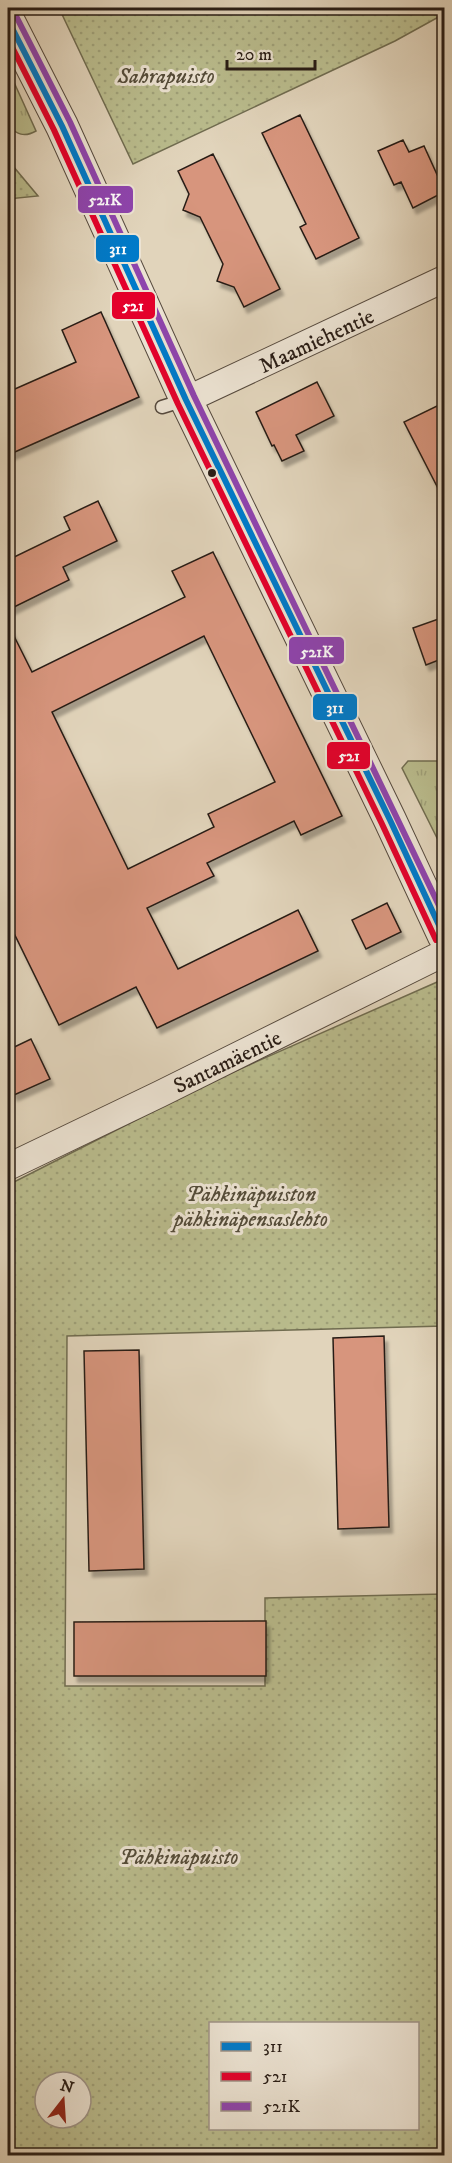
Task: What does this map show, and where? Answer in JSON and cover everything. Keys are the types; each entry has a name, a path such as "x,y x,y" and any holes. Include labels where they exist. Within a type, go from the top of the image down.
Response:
{"street":[{"path":"8,20 72,146 174,403 390,820 444,936"},
{"name":"Maamiehentie","path":"174,403 444,279"},
{"name":"Santamäentie","path":"8,1167 169,1090 444,953"}],"green space":[{"name":"Sahrapuisto","path":"59,8 444,8 444,14 395,41 133,164"},
{"path":"8,69 36,131 32,133 21,134 8,126"},
{"path":"8,160 38,196 8,199"},
{"path":"408,761 444,761 444,852 402,768"},
{"name":"Pähkinäpuisto","path":"444,979 444,1326 67,1336 65,1686 265,1686 265,1598 444,1594 444,2155 8,2156 8,1185 217,1079"}],"building":[{"path":"300,115 359,238 316,259 300,227 306,224 262,133"},
{"path":"403,140 409,152 424,146 444,190 413,208 401,182 394,185 378,151"},
{"path":"213,154 280,289 244,307 234,287 217,281 223,264 200,217 183,210 189,194 178,171"},
{"path":"101,312 139,397 8,455 8,392 76,362 62,330"},
{"path":"317,382 334,416 296,435 304,451 282,461 274,445 272,446 256,412"},
{"path":"437,406 444,421 444,500 404,422"},
{"path":"98,501 117,541 63,567 69,580 8,610 8,560 70,530 64,517"},
{"path":"213,552 342,816 301,835 294,821 207,863 214,876 147,908 178,969 298,910 318,951 157,1028 136,987 59,1025 8,921 8,624 32,672 185,597 172,571","holes":["204,636 275,782 208,814 214,827 128,869 52,712"]},
{"path":"444,617 444,658 426,665 413,628"},
{"path":"387,903 401,932 366,949 352,920"},
{"path":"31,1039 50,1079 14,1095 8,1081 8,1050"},
{"path":"384,1336 389,1527 338,1529 333,1338"},
{"path":"139,1350 144,1569 89,1571 84,1351"},
{"path":"266,1621 266,1676 74,1676 74,1622"}],"transit line":[{"name":"521K","path":"16,16 70,122 194,396 444,916"},
{"name":"311","path":"8,20 62,126 186,400 444,936"},
{"name":"521","path":"8,39 54,130 178,404 436,940"}],"park label":[{"name":"Pähkinäpuiston pähkinäpensaslehto","path":"251,1206"}]}
